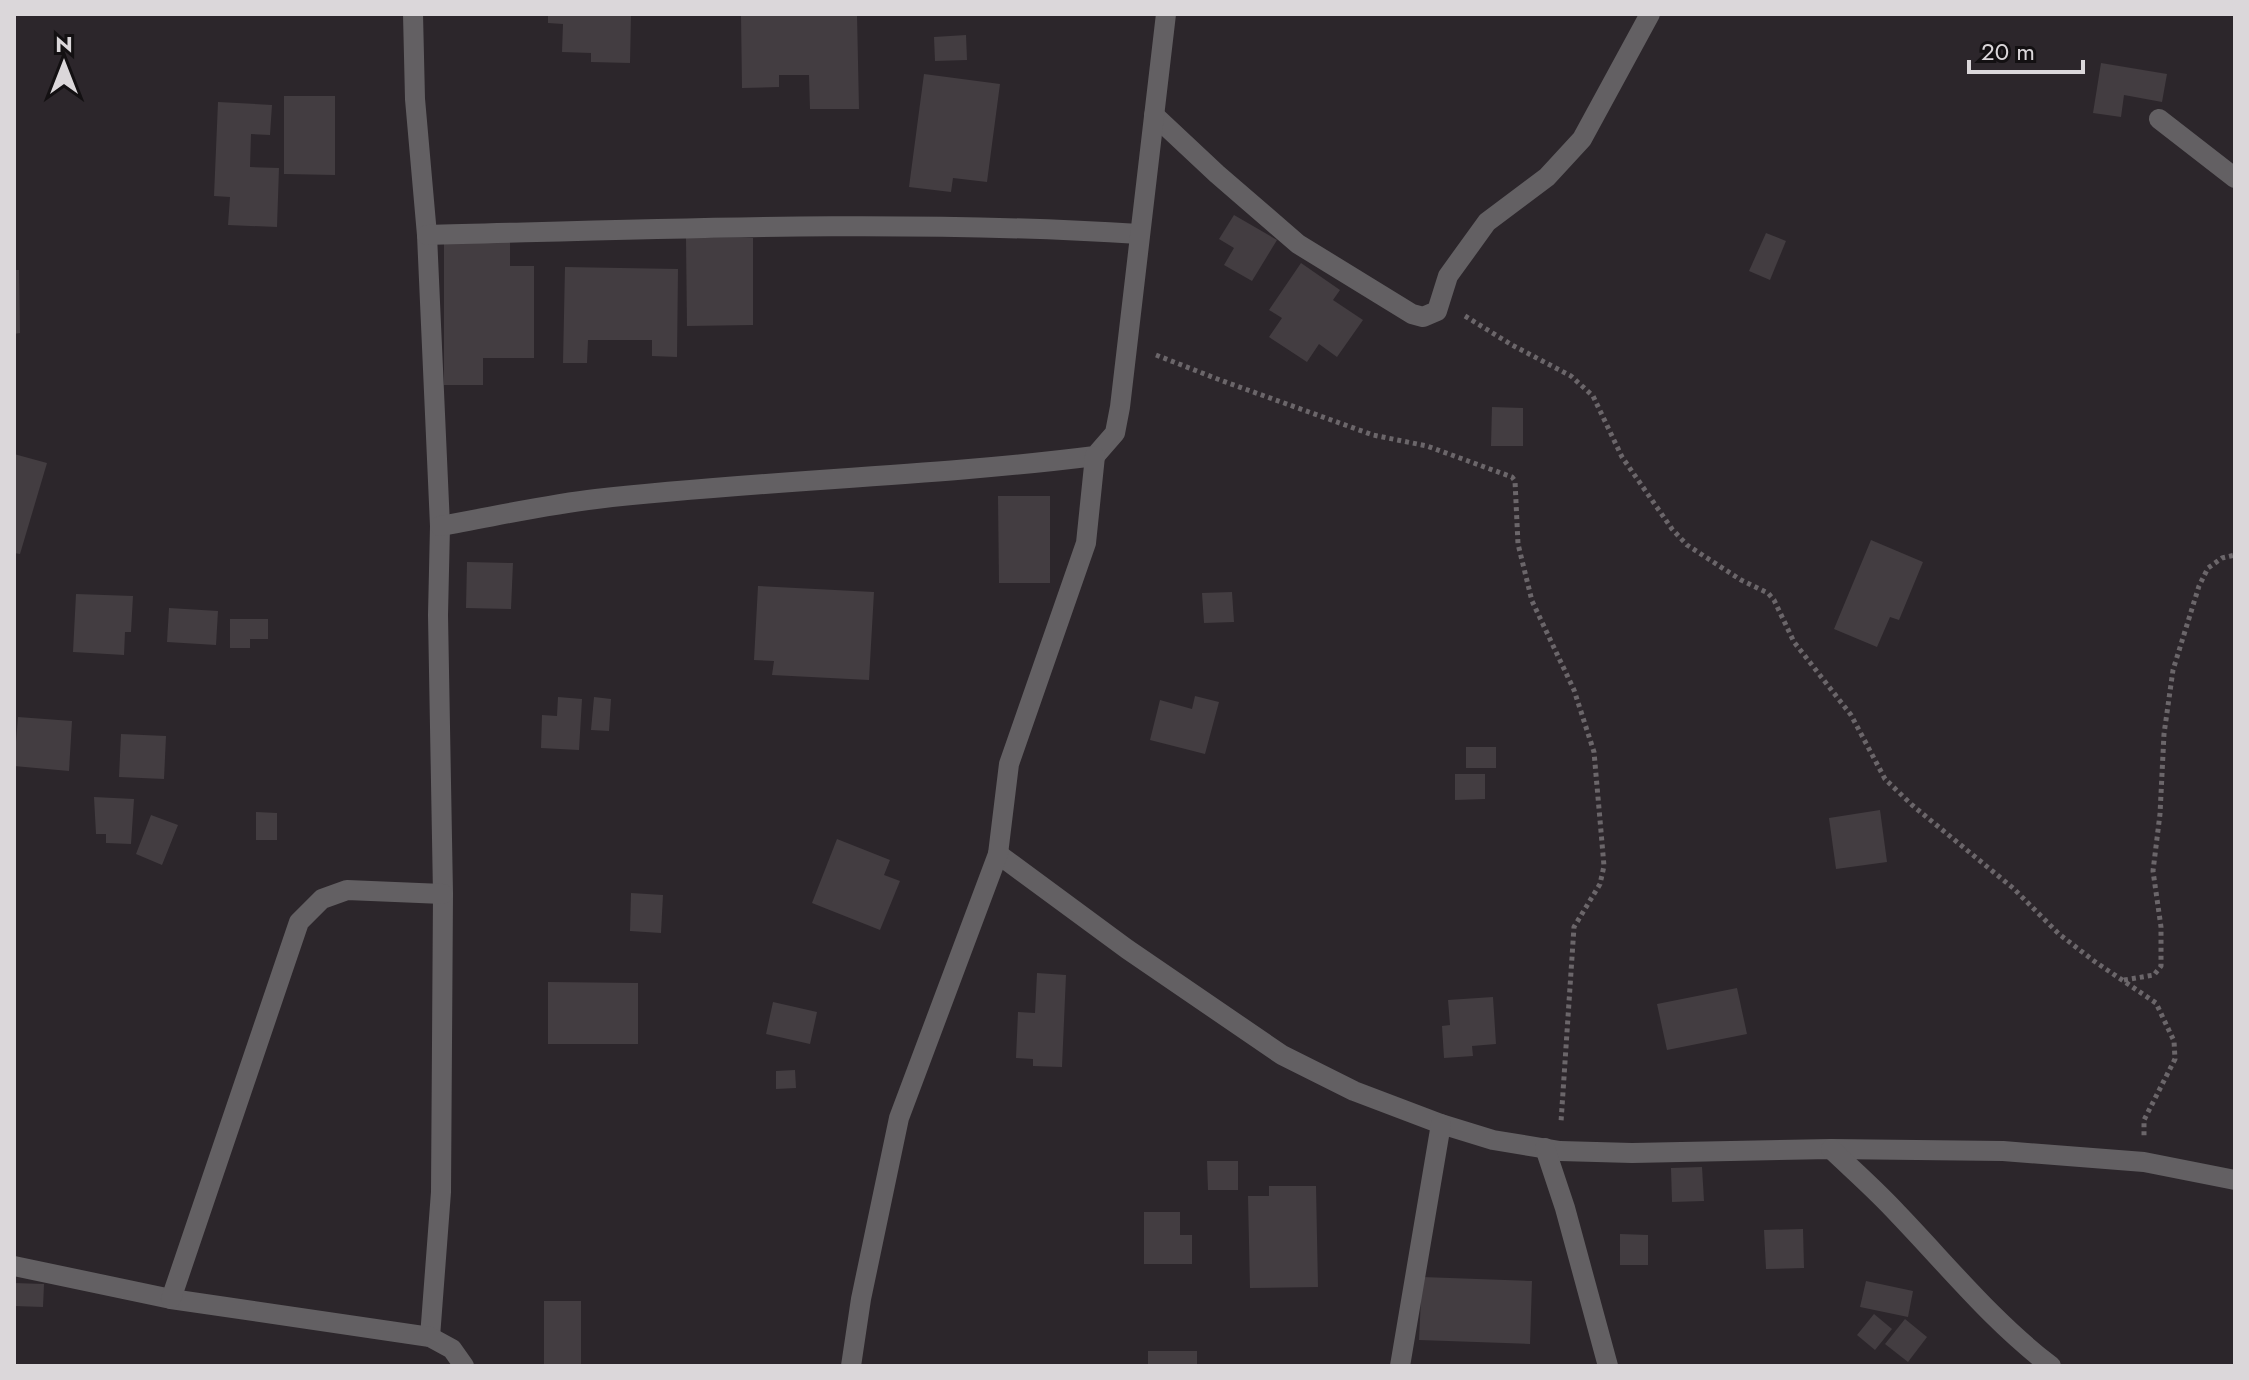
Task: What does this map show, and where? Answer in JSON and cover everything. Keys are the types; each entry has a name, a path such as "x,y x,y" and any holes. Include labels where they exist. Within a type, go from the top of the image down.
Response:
{"street":[{"path":"413,14 415,99 427,235 440,526 438,615 443,894 441,1192 430,1337"},
{"path":"851,1366 861,1299 899,1118 998,854 1009,764 1086,543 1095,456 1115,433 1166,14"},
{"path":"1154,115 1298,244 1412,314 1423,317 1437,311 1448,276 1487,222 1547,177 1582,139 1650,14"},
{"path":"2159,119 2235,178"},
{"path":"427,235 753,227 1061,229 1139,234"},
{"path":"440,526 594,499 934,473 1095,456"},
{"path":"998,854 1127,949 1282,1055 1354,1091 1493,1140 1553,1150 1648,1153 1831,1149 2003,1151 2144,1162 2235,1180"},
{"path":"171,1299 299,922 322,899 347,890 443,894"},
{"path":"1400,1366 1441,1124"},
{"path":"1831,1149 1897,1213 1965,1288 2051,1366"},
{"path":"1553,1150 1565,1208 1608,1366"},
{"path":"14,1266 171,1299 430,1337 452,1349 464,1366"}],"path":[{"path":"1441,300 1512,345 1571,376 1593,396 1622,457 1672,529 1687,545 1741,580 1768,593 1774,600 1794,642 1851,715 1885,779 2013,888 2059,934 2149,996 2161,1010 2176,1051 2173,1066 2144,1120 2144,1162"},
{"path":"1127,343 1360,430 1427,446 1479,463 1515,481 1518,544 1532,601 1574,690 1594,752 1604,866 1600,884 1574,927 1553,1150"},
{"path":"2124,980 2154,975 2161,966 2161,927 2153,871 2160,814 2164,734 2173,670 2199,586 2208,568 2222,558 2235,555"}],"building":[{"path":"548,14 631,14 630,63 591,62 591,53 562,52 563,24 548,23"},
{"path":"741,14 857,14 859,109 810,109 809,75 779,75 779,87 742,88"},
{"path":"966,35 967,60 935,61 934,37"},
{"path":"2101,63 2167,74 2162,102 2124,95 2121,117 2093,113"},
{"path":"924,74 1000,84 987,182 953,178 951,192 909,187"},
{"path":"284,96 335,96 335,175 284,174"},
{"path":"218,102 272,105 270,135 251,134 250,167 279,168 277,227 228,225 230,197 214,196"},
{"path":"1234,215 1277,240 1252,281 1224,265 1234,248 1219,239"},
{"path":"1766,233 1786,241 1770,280 1749,271"},
{"path":"686,238 753,238 753,325 687,326"},
{"path":"444,239 510,239 510,266 534,266 534,358 483,358 483,385 444,385"},
{"path":"1301,263 1340,290 1333,300 1363,320 1337,357 1319,344 1307,362 1269,337 1282,318 1269,310"},
{"path":"565,267 678,269 677,357 652,356 652,340 588,340 587,363 563,363"},
{"path":"14,270 19,270 20,333 14,334"},
{"path":"1492,407 1523,408 1523,446 1491,446"},
{"path":"14,454 47,463 20,554 14,553"},
{"path":"998,496 1050,496 1050,583 999,583"},
{"path":"1871,540 1923,562 1899,620 1890,617 1877,647 1834,629"},
{"path":"467,562 513,563 511,609 466,608"},
{"path":"758,586 874,592 869,680 772,675 774,661 754,660"},
{"path":"1232,592 1234,622 1204,623 1202,593"},
{"path":"76,594 133,596 131,632 125,632 124,655 73,652"},
{"path":"169,608 218,611 216,645 167,642"},
{"path":"230,619 268,619 268,639 250,639 250,648 230,648"},
{"path":"1195,696 1219,702 1205,754 1150,740 1160,700 1192,709"},
{"path":"558,697 582,699 579,750 541,748 542,715 557,716"},
{"path":"594,697 611,699 609,731 591,730"},
{"path":"18,717 72,721 69,771 14,766"},
{"path":"121,734 166,736 164,779 119,777"},
{"path":"1466,747 1496,747 1496,768 1466,768"},
{"path":"1455,774 1485,774 1485,799 1455,800"},
{"path":"94,797 134,799 131,844 106,843 106,834 96,834"},
{"path":"1880,810 1887,862 1836,869 1829,818"},
{"path":"256,812 277,813 277,840 256,840"},
{"path":"151,815 178,825 162,865 136,854"},
{"path":"837,839 890,860 884,875 900,881 880,930 812,903"},
{"path":"631,893 663,895 661,933 630,931"},
{"path":"1037,973 1066,975 1062,1067 1033,1066 1033,1059 1016,1058 1018,1012 1035,1013"},
{"path":"548,982 638,983 638,1044 548,1044"},
{"path":"1737,988 1747,1034 1667,1050 1657,1004"},
{"path":"1493,997 1496,1044 1472,1046 1473,1056 1444,1058 1442,1026 1450,1025 1448,1000"},
{"path":"773,1002 817,1012 810,1044 766,1034"},
{"path":"795,1070 796,1088 776,1089 776,1071"},
{"path":"1207,1161 1238,1161 1238,1190 1208,1190"},
{"path":"1702,1167 1704,1201 1672,1202 1671,1168"},
{"path":"1269,1186 1316,1186 1318,1287 1250,1288 1248,1196 1269,1196"},
{"path":"1144,1212 1180,1212 1180,1235 1192,1235 1192,1264 1144,1264"},
{"path":"1803,1229 1804,1268 1766,1269 1764,1230"},
{"path":"1620,1234 1648,1235 1648,1265 1620,1265"},
{"path":"1422,1277 1532,1281 1530,1344 1419,1340"},
{"path":"1866,1281 1913,1291 1908,1317 1860,1307"},
{"path":"14,1283 44,1284 43,1307 14,1306"},
{"path":"544,1301 581,1301 581,1366 544,1366"},
{"path":"1874,1314 1892,1329 1875,1350 1857,1335"},
{"path":"1905,1319 1927,1337 1908,1362 1885,1344"},
{"path":"1148,1351 1197,1351 1197,1366 1148,1366"}]}
